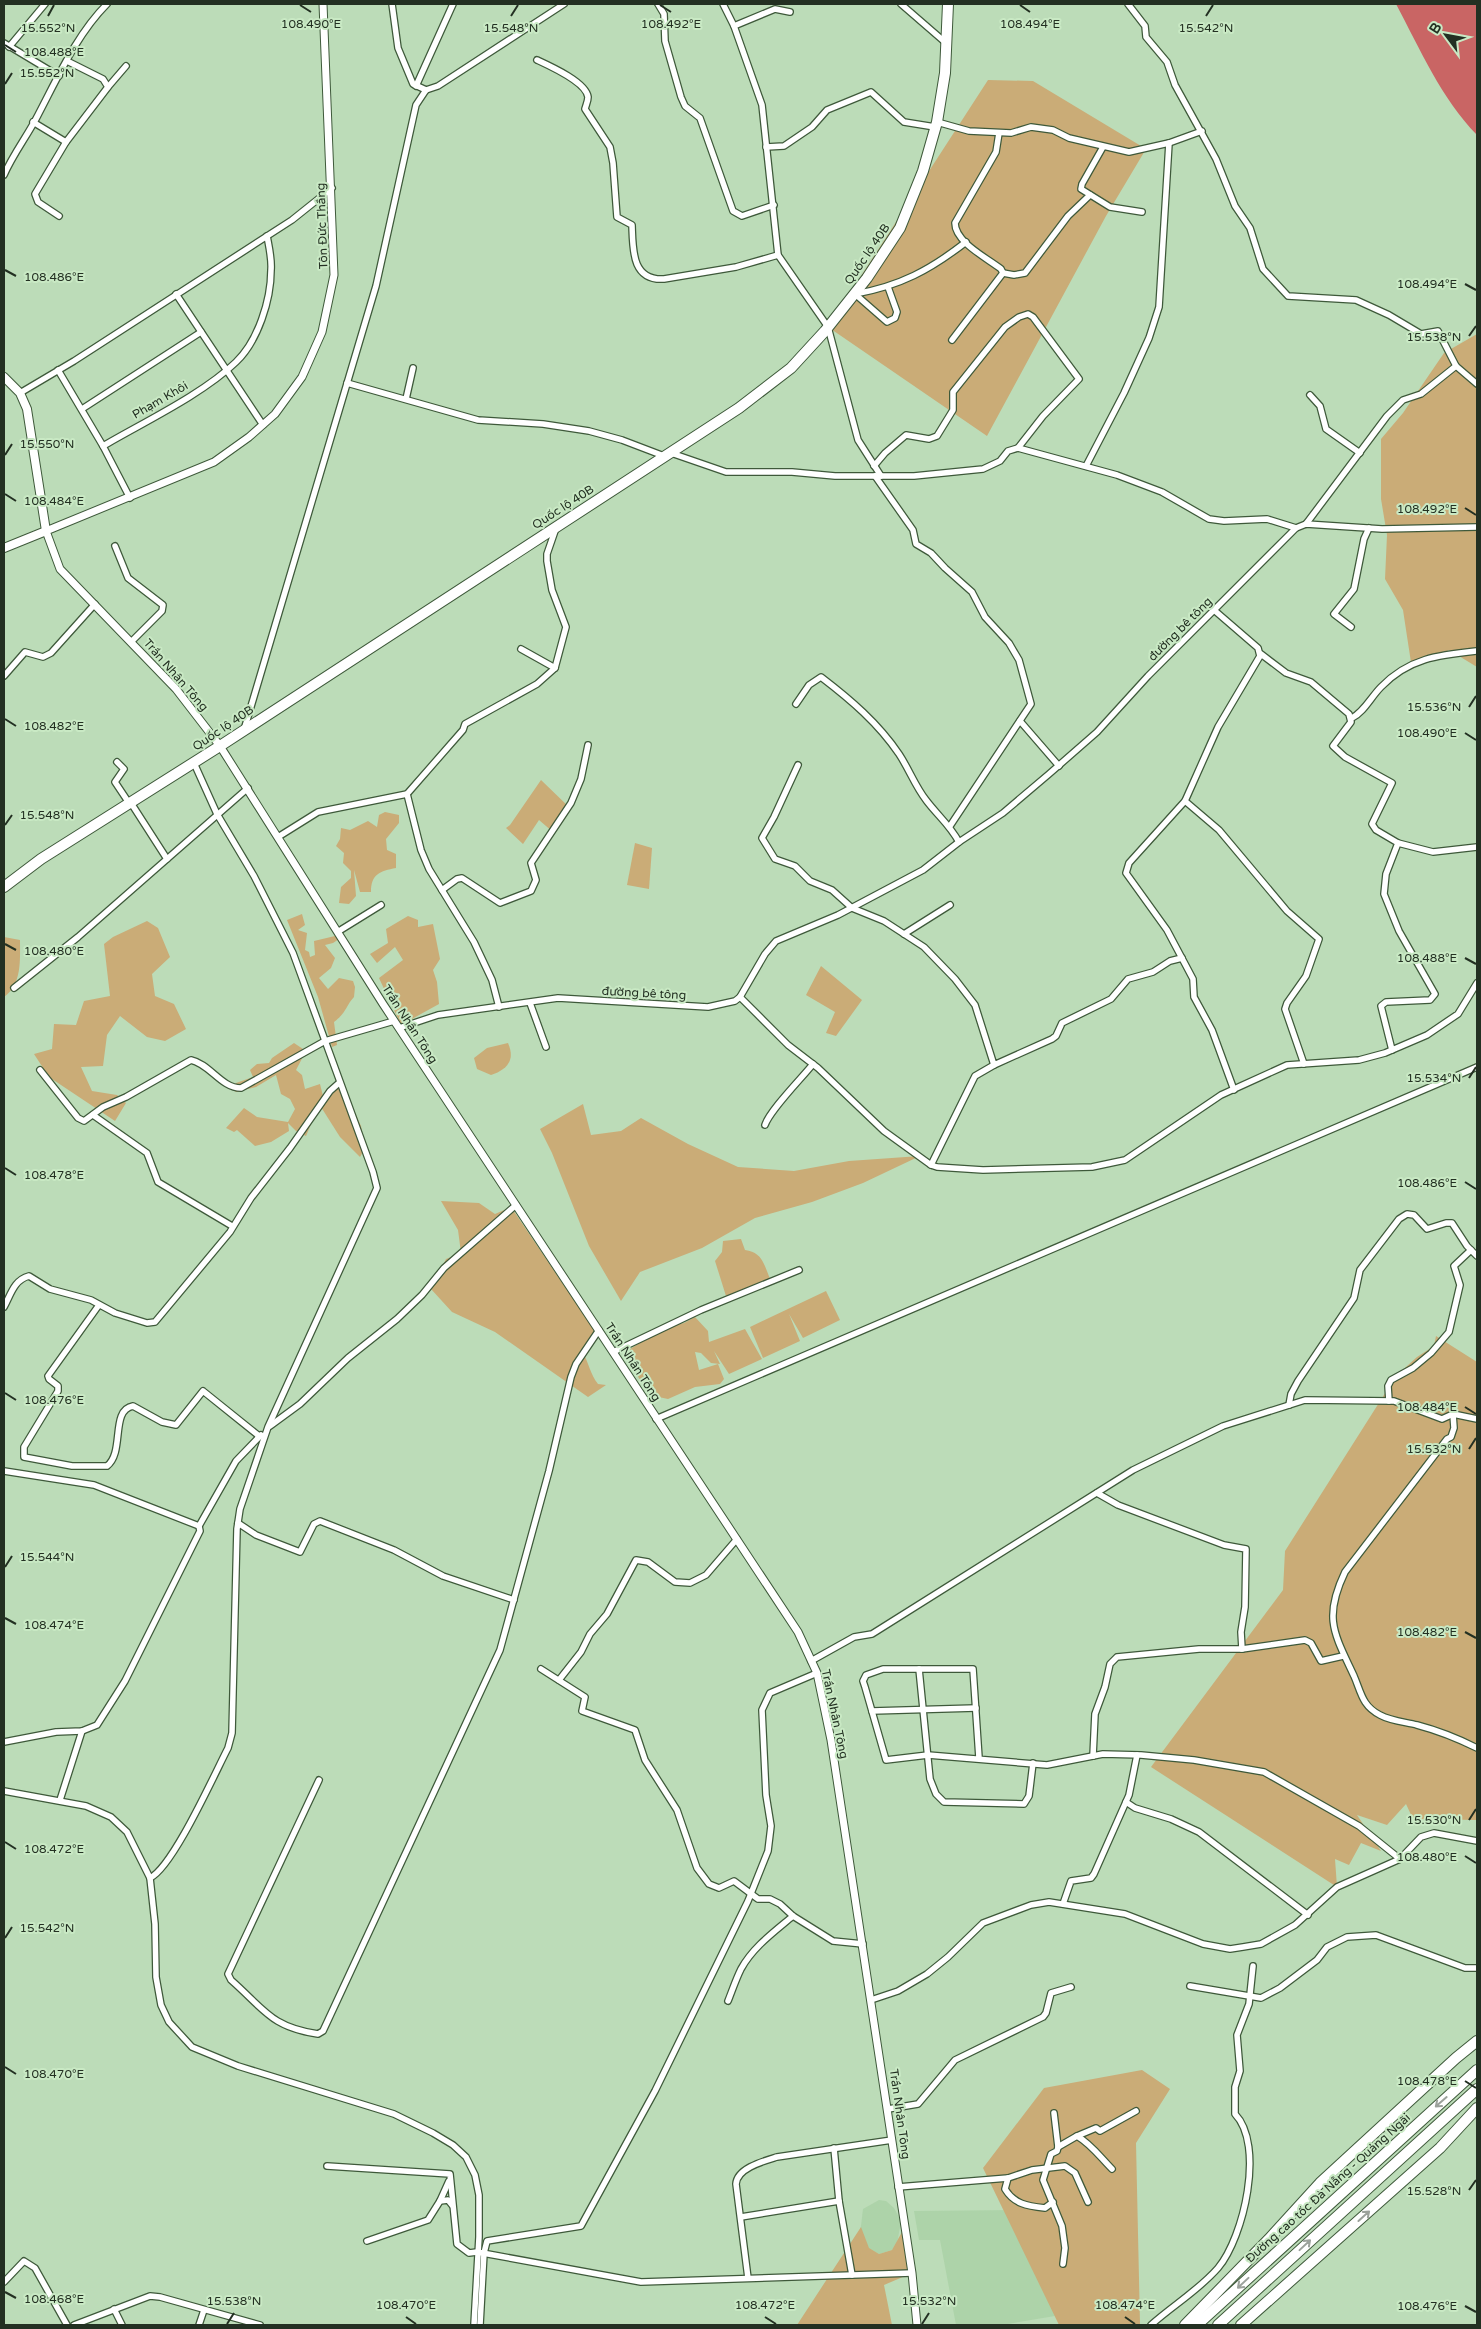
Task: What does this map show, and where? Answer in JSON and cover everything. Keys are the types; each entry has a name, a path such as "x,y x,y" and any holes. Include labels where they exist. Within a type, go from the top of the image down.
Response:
{"highway":[{"name":"Quốc lộ 40B","path":"4,888 41,859 194,763 739,408 791,368 855,294 900,228 923,171 936,124 945,73 948,4"},
{"path":"1184,2325 1263,2246 1320,2183 1477,2041"},
{"name":"Đường cao tốc Đà Nẵng - Quảng Ngãi","path":"1197,2325 1477,2070"},
{"name":"Đường cao tốc Đà Nẵng - Quảng Ngãi","path":"1218,2325 1477,2089"},
{"path":"1240,2325 1440,2148 1477,2108"}],"main road":[{"path":"4,378 20,393 27,409 46,531 4,548"}],"street":[{"path":"46,4 6,45 59,76"},
{"path":"4,175 16,149 67,61 90,23 107,4"},
{"name":"Tôn Đức Thắng","path":"46,531 214,462 263,425 275,414 296,388 322,332 334,275 332,188 323,4"},
{"path":"392,4 398,48 413,84 426,90"},
{"path":"416,86 453,4"},
{"path":"244,730 376,286 416,106 426,90 438,86 564,4"},
{"path":"658,4 664,14 665,40 681,97 685,106 700,118 733,211 742,216 774,206"},
{"path":"723,4 734,26 762,105 778,255 828,327 858,440 878,476 913,530 916,544 931,553 944,568 972,592 985,617 1009,643 1018,660 1032,704 950,826"},
{"path":"901,4 947,43"},
{"path":"1128,4 1145,26 1146,37 1167,62 1175,85 1216,159 1235,206 1250,228 1263,269 1288,296 1356,300 1389,315 1421,334 1438,332 1456,366 1477,384"},
{"path":"734,26 775,9 790,12"},
{"path":"537,60 570,78 586,92 588,99 585,109 610,147 617,217 632,225 634,261 637,267 653,279 664,279 736,268 778,255"},
{"path":"67,61 103,79 108,87"},
{"path":"59,216 38,202 35,194 66,142 126,66"},
{"path":"766,148 784,146 812,127 827,110 871,92 904,122 936,124 969,131 999,133 1011,133 1030,127 1053,130 1069,138 1128,152 1169,142 1202,131"},
{"path":"33,122 66,142"},
{"path":"999,133 996,152 955,224 957,232 966,242 1001,268 1003,273"},
{"path":"1086,466 1124,393 1149,338 1159,306 1169,142"},
{"path":"1103,146 1081,187 1110,207 1142,212"},
{"path":"20,393 292,220 332,188"},
{"path":"1003,273 1025,274 1068,216 1090,195"},
{"name":"Phạm Khôi","path":"103,446 213,381 247,350 263,310 272,270 266,236"},
{"path":"855,294 888,286 925,271 966,242"},
{"path":"952,340 1003,273"},
{"path":"855,294 887,322 895,318 897,312 888,286"},
{"path":"176,294 263,425"},
{"path":"874,466 906,435 929,439 937,436 953,410 953,392 1005,327 1019,317 1028,314 1033,317 1079,379 1043,416 1018,448"},
{"path":"82,409 201,332"},
{"path":"1306,524 1387,416 1403,400 1421,394 1456,366"},
{"path":"406,398 413,368"},
{"path":"58,370 103,446 130,498"},
{"path":"348,383 478,420 543,424 589,431 726,472 792,472 835,476 952,474 983,469 1000,461 1008,451 1018,448 1064,462 1086,466 1162,492 1209,519 1224,521 1267,519 1282,522 1296,528"},
{"path":"1310,395 1320,406 1326,429 1360,453"},
{"name":"đường bê tông","path":"399,1028 438,1015 558,998 708,1007 735,1001 740,997 765,954 776,941 852,908 923,870 959,842 1004,813 1097,732 1296,528 1306,524 1369,528 1450,529 1477,527"},
{"path":"278,837 318,812 407,794 463,730 465,724 537,684 556,668 566,627 552,590 547,561 550,544 557,526"},
{"path":"1351,627 1334,614 1354,589 1364,539 1369,528"},
{"name":"Trần Nhân Tông","path":"46,531 60,569 132,641 176,689 220,746 394,1021 656,1418 784,1607 812,1661 817,1673 832,1740 912,2273 917,2325"},
{"path":"115,546 128,578 163,605 162,611 132,641"},
{"path":"4,676 25,652 43,657 51,653 95,604"},
{"path":"1214,610 1250,641 1261,654 1286,673 1311,682 1352,718"},
{"path":"521,649 556,668"},
{"path":"1477,651 1428,657 1415,662 1384,684 1360,713 1352,718 1333,746 1345,757 1392,783 1372,824 1376,830 1398,843 1433,852 1477,847"},
{"path":"1234,1090 1212,1030 1194,997 1193,979 1167,930 1128,877 1126,870 1129,863 1185,801 1218,727 1261,654"},
{"path":"796,704 809,685 820,677 859,707 875,721 901,756 911,777 927,802 950,826 959,842"},
{"path":"1020,721 1059,766"},
{"path":"442,890 456,879 462,878 500,903 531,891 536,880 531,863 571,803 581,779 588,745"},
{"path":"118,762 123,771 115,782 167,859"},
{"path":"150,1878 159,1872 178,1842 228,1748 232,1734 238,1523 246,1490 268,1429 376,1192 373,1172 292,953 254,876 217,814 194,763"},
{"path":"798,765 762,838 775,859 795,866 810,881 832,890 852,908 884,921 924,947 955,979 975,1005 994,1065"},
{"path":"14,988 58,954 248,788"},
{"path":"407,794 425,859 460,918 483,962 497,993 499,1007"},
{"path":"1185,801 1220,830 1287,911 1319,939 1306,976 1287,1003 1285,1009 1304,1064"},
{"path":"1392,1050 1381,1006 1386,1002 1430,1000 1435,994 1399,931 1384,894 1386,874 1398,843"},
{"path":"339,932 381,905"},
{"path":"904,934 950,905"},
{"path":"931,1165 975,1076 994,1065 1052,1039 1056,1036 1062,1023 1111,999 1128,979 1153,972 1170,962 1182,958"},
{"path":"740,997 788,1045 814,1064 884,1130 931,1165 983,1170 1039,1169 1092,1167 1125,1160 1221,1095 1287,1065 1359,1060 1392,1050 1427,1035 1458,1014 1477,983"},
{"path":"530,1003 546,1047"},
{"path":"40,1070 78,1118 84,1121 103,1107 126,1097 191,1060 201,1063 229,1085 241,1088 325,1041 394,1021"},
{"path":"765,1125 769,1114 784,1100 814,1064"},
{"path":"656,1418 1477,1068"},
{"path":"4,1307 20,1279 29,1276 50,1289 91,1300 99,1305 147,1323 155,1322 222,1242 324,1099 339,1082"},
{"path":"93,1115 147,1153 158,1182 232,1226"},
{"path":"4,1742 56,1732 82,1731 97,1725 125,1681 200,1531 199,1526 236,1461 259,1436 300,1404 348,1358 397,1319 422,1295 444,1268 516,1205"},
{"path":"1290,1405 1291,1394 1298,1381 1356,1295 1360,1270 1399,1219 1407,1214 1414,1215 1427,1229 1450,1222 1470,1250 1477,1256"},
{"path":"1389,1401 1388,1386 1391,1380 1413,1368 1446,1337 1460,1285 1454,1266 1470,1250"},
{"path":"613,1352 700,1310 799,1270"},
{"path":"99,1305 48,1376 49,1380 58,1386 58,1391 24,1447 24,1457 72,1466 107,1466 113,1460 117,1450 120,1418 128,1408 133,1406 162,1422 176,1426 203,1391 259,1436"},
{"path":"318,1780 228,1974 277,2022 288,2028 318,2034 323,2031 503,1642 532,1527 553,1456 571,1376 576,1364 599,1330"},
{"path":"812,1661 854,1638 872,1634 1133,1470 1223,1426 1305,1400 1389,1401 1442,1419 1453,1414 1477,1419"},
{"path":"1453,1414 1454,1428 1451,1437 1446,1439 1345,1572 1335,1592 1333,1625 1343,1656 1355,1679 1362,1699 1378,1715 1419,1726 1477,1748"},
{"path":"4,1471 94,1485 199,1526"},
{"path":"1096,1493 1118,1505 1224,1545 1246,1549 1245,1607 1241,1632 1242,1650"},
{"path":"238,1523 256,1535 300,1552 314,1524 320,1521 394,1550 443,1576 514,1600"},
{"path":"559,1680 581,1652 590,1634 607,1614 636,1560 648,1562 675,1582 690,1583 706,1575 738,1539"},
{"path":"1093,1756 1095,1714 1110,1664 1115,1659 1190,1649 1242,1650 1305,1640 1311,1643 1321,1661 1343,1656"},
{"path":"541,1669 585,1697 582,1711 635,1730 643,1757 677,1810 691,1855 709,1884 719,1888 732,1880 760,1900 770,1899 780,1904 793,1916 833,1941 863,1944"},
{"path":"979,1758 973,1670 883,1669 866,1675 863,1681 884,1759 928,1755 1047,1764 1093,1756 1137,1754 1194,1760 1264,1772 1360,1826 1400,1859"},
{"path":"920,1669 932,1786 944,1802 1024,1804 1029,1796 1034,1764"},
{"path":"474,2325 480,2253 486,2241 578,2228 583,2223 655,2091 751,1894 768,1851 771,1826 766,1795 762,1710 765,1700 770,1693 817,1673"},
{"path":"872,1711 976,1708"},
{"path":"60,1800 66,1774 82,1731"},
{"path":"1063,1904 1072,1880 1088,1879 1094,1874 1126,1802 1137,1754"},
{"path":"4,1791 86,1806 120,1824 128,1832 150,1878 157,1988 166,2017 176,2032 192,2048 238,2066 394,2114 452,2145 466,2157 476,2175 480,2217 480,2325"},
{"path":"1126,1802 1135,1808 1171,1819 1199,1832 1308,1915"},
{"path":"871,2000 898,1991 927,1974 983,1924 1031,1905 1049,1902 1124,1914 1203,1944 1230,1949 1261,1944 1295,1925 1337,1887 1400,1859 1421,1837 1434,1833 1477,1841"},
{"path":"728,2001 741,1969 751,1955 761,1943 793,1916"},
{"path":"1190,1986 1250,1998 1261,1998 1280,1988 1317,1960 1327,1947 1346,1937 1376,1935 1465,1968 1477,1968"},
{"path":"1151,2325 1217,2269 1228,2254 1238,2232 1245,2203 1249,2169 1248,2142 1244,2123 1235,2114 1235,2087 1240,2070 1237,2036 1250,1998 1253,1966"},
{"path":"888,2109 918,2104 955,2060 1043,2017 1046,2013 1050,1993 1071,1987"},
{"path":"1062,2264 1065,2248 1062,2226 1044,2180 1051,2154 1057,2151 1058,2147 1076,2136 1096,2128 1100,2131 1136,2110"},
{"path":"1054,2113 1058,2147"},
{"path":"1076,2136 1090,2144 1094,2151 1112,2169"},
{"path":"748,2278 736,2184 741,2174 760,2163 777,2157 892,2140"},
{"path":"834,2148 839,2201 852,2275"},
{"path":"327,2166 450,2174 457,2244 469,2253 480,2253 641,2282 912,2273"},
{"path":"898,2187 1008,2178 1032,2170 1065,2166 1069,2167 1075,2174 1088,2202"},
{"path":"1008,2178 1004,2189 1011,2199 1026,2206 1044,2208 1053,2202"},
{"path":"366,2240 428,2220 440,2201 450,2179"},
{"path":"440,2201 448,2200 452,2205"},
{"path":"741,2218 839,2201"},
{"path":"4,2282 24,2261 35,2268 67,2325"},
{"path":"74,2325 150,2296 160,2297 260,2325"},
{"path":"114,2309 122,2325"},
{"path":"199,2325 204,2310"}],"shaded area":[{"path":"1396,4 1477,4 1477,135 1464,121 1442,89"},
{"path":"988,80 1033,81 1146,149 1106,216 987,436 828,327"},
{"path":"1477,334 1477,667 1449,650 1412,669 1403,610 1385,579 1387,535 1381,499 1381,439 1403,413 1444,353"},
{"path":"541,780 570,808 553,832 539,820 523,844 506,828"},
{"path":"385,812 399,815 399,823 386,839 387,850 396,854 396,868 385,870 378,874 371,886 371,892 360,892 354,870 356,896 349,904 339,903 341,887 351,878 351,871 343,863 344,853 336,846 340,839 341,828 350,830 368,821 377,827 379,815"},
{"path":"635,843 652,848 649,889 627,885"},
{"path":"302,914 305,925 298,930 307,933 305,950 309,952 310,957 315,955 314,941 335,936 339,939 325,945 335,958 331,968 319,978 328,989 339,978 353,981 355,987 354,997 334,1022 337,1045 332,1047 318,997 287,920"},
{"path":"408,916 418,920 418,927 433,924 440,959 433,970 437,982 439,1004 401,1025 379,978 403,960 395,947 377,963 370,954 388,943 386,929"},
{"path":"147,921 158,928 170,957 152,974 155,996 174,1004 186,1029 165,1041 147,1037 120,1016 107,1035 103,1066 81,1067 92,1091 117,1095 126,1103 115,1121 49,1077 34,1054 52,1049 54,1024 76,1025 84,1001 110,996 104,944 113,937"},
{"path":"4,937 20,940 20,964 14,986 4,997"},
{"path":"821,966 862,1000 836,1036 826,1033 835,1012 806,995"},
{"path":"294,1043 306,1051 296,1070 302,1075 305,1089 320,1084 323,1096 306,1136 296,1131 288,1123 289,1131 271,1142 255,1146 237,1130 234,1132 226,1128 244,1108 257,1117 288,1122 295,1109 290,1099 281,1094 276,1075 256,1087 236,1092 232,1089 236,1083 253,1077 250,1070 257,1064 269,1063 272,1058"},
{"path":"508,1043 511,1055 505,1067 491,1075 477,1069 474,1058 487,1048"},
{"path":"340,1080 361,1126 365,1148 360,1157 340,1137 321,1107"},
{"path":"583,1104 591,1135 621,1131 641,1118 688,1144 738,1167 794,1171 849,1161 920,1156 863,1183 812,1202 755,1218 702,1248 640,1272 621,1301 589,1246 552,1153 540,1129"},
{"path":"441,1201 479,1203 495,1214 511,1207 599,1337 582,1351 595,1380 598,1384 606,1385 588,1397 495,1332 452,1312 431,1289 446,1259 461,1253 458,1230"},
{"path":"741,1239 745,1250 755,1253 762,1260 770,1279 726,1296 715,1261 722,1252 723,1241"},
{"path":"826,1291 840,1320 803,1338 789,1314 800,1341 763,1358 750,1327"},
{"path":"695,1317 708,1331 709,1342 745,1329 762,1359 729,1374 714,1351 720,1364 711,1363 701,1353 695,1352 699,1370 718,1364 724,1379 720,1384 695,1387 668,1399 649,1395 624,1353 663,1328 684,1323"},
{"path":"1436,1336 1477,1362 1477,1820 1413,1819 1406,1804 1387,1825 1357,1815 1381,1851 1361,1843 1349,1865 1335,1859 1337,1887 1151,1767 1283,1590 1285,1551 1396,1376 1417,1357 1434,1346"},
{"path":"1142,2070 1170,2089 1136,2143 1140,2324 1059,2325 983,2168 1044,2088"},
{"path":"879,2200 886,2201 894,2208 901,2221 897,2244 892,2250 879,2254 869,2249 860,2234 863,2209"},
{"path":"1021,2210 1055,2316 1002,2325 956,2325 940,2240 919,2240 914,2211"},
{"path":"861,2227 869,2248 879,2254 892,2250 902,2232 912,2273 884,2285 892,2325 797,2325"}]}
